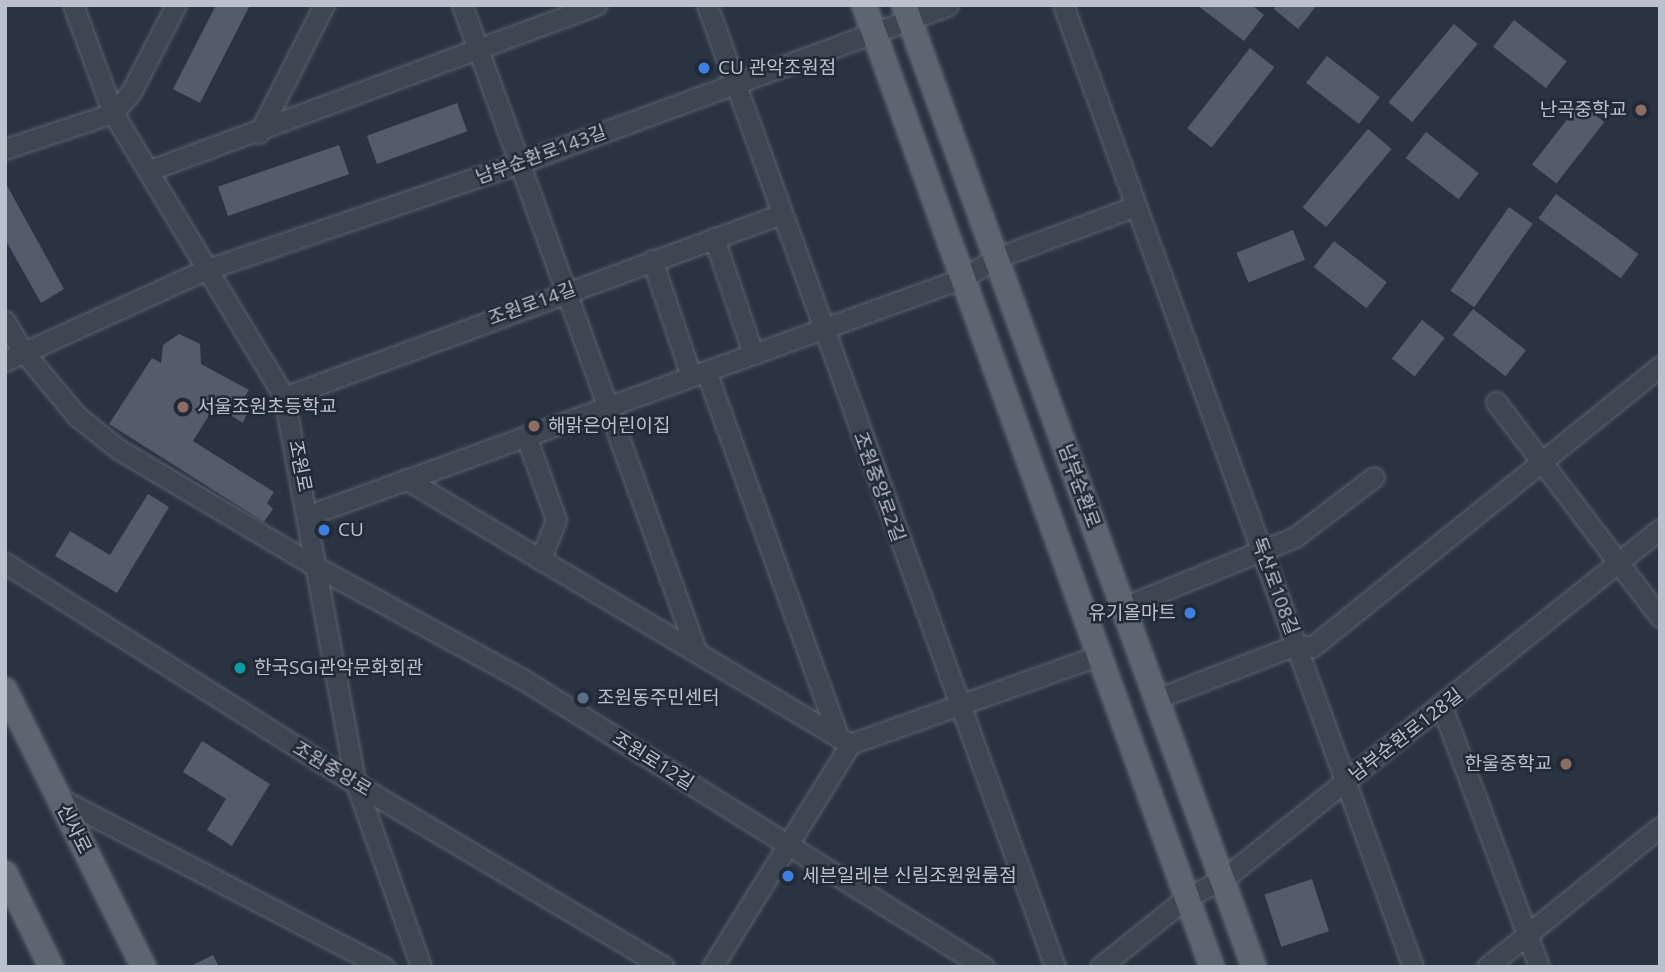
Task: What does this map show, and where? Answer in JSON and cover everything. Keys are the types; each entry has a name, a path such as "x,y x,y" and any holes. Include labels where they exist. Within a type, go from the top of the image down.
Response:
{"main road":[{"name":"남부순환로","path":"864,5 1212,967"},
{"name":"남부순환로","path":"906,13 1254,967"},
{"name":"신사로","path":"5,690 144,967"},
{"path":"5,873 51,967"}],"street":[{"name":"조원로","path":"73,5 113,113 150,170 205,270 284,397 309,514 315,566 356,784 421,967"},
{"path":"7,143 113,113 131,92 176,5"},
{"path":"259,133 324,5"},
{"path":"462,5 604,408 695,650"},
{"path":"150,170 259,133 597,5"},
{"name":"조원중앙로2길","path":"707,5 821,329 1055,967"},
{"name":"남부순환로143길","path":"5,361 22,350 205,270 517,164 736,84 875,33 906,13 948,5"},
{"name":"독산로108길","path":"1063,5 1413,967"},
{"path":"309,514 963,278 996,258 1136,206"},
{"name":"조원로14길","path":"284,397 781,214"},
{"path":"714,238 753,354"},
{"path":"652,260 845,741"},
{"name":"조원로12길","path":"5,321 22,350 77,415 118,449 315,566 524,680 985,967"},
{"path":"1156,699 1296,645 1312,647 1539,461 1660,366"},
{"path":"1496,402 1660,617"},
{"path":"526,436 556,520 540,560"},
{"path":"1123,607 1295,537 1374,477"},
{"path":"406,480 845,741"},
{"name":"남부순환로128길","path":"1100,967 1187,897 1222,880 1442,707 1660,528"},
{"path":"5,551 31,578"},
{"name":"조원중앙로","path":"5,563 356,784 664,967"},
{"path":"712,967 845,741 960,705 1100,655"},
{"path":"1442,707 1539,967"},
{"path":"57,797 384,967"},
{"path":"1487,967 1660,827"}],"building":[{"path":"216,5 250,5 200,103 173,89"},
{"path":"1197,5 1252,5 1264,15 1244,41"},
{"path":"1277,5 1317,5 1298,29 1274,9"},
{"path":"1514,20 1567,61 1546,88 1493,47"},
{"path":"1454,24 1478,44 1412,122 1388,102"},
{"path":"1250,48 1274,67 1212,147 1187,128"},
{"path":"1327,56 1380,97 1359,124 1306,83"},
{"path":"457,103 467,131 377,164 367,136"},
{"path":"1580,103 1604,122 1556,184 1532,164"},
{"path":"1368,129 1392,149 1326,227 1302,207"},
{"path":"1426,132 1479,173 1458,199 1406,158"},
{"path":"339,145 349,174 228,216 218,187"},
{"path":"5,182 64,289 41,303 5,239"},
{"path":"1556,194 1639,254 1621,278 1538,218"},
{"path":"1509,207 1533,224 1474,307 1450,291"},
{"path":"1293,230 1305,260 1248,283 1236,253"},
{"path":"1334,241 1387,282 1366,308 1314,267"},
{"path":"1473,309 1526,350 1505,376 1453,335"},
{"path":"1422,320 1445,338 1415,376 1392,359"},
{"path":"179,334 200,344 201,364 249,390 240,404 248,411 243,423 210,402 213,409 193,441 274,492 267,503 273,509 264,522 109,424 152,358 161,363 163,345"},
{"path":"148,494 169,507 117,593 55,556 70,531 110,555"},
{"path":"202,741 270,784 232,846 207,830 226,799 183,772"},
{"path":"1312,879 1329,931 1281,947 1264,894"},
{"path":"213,955 219,967 189,967"}],"place":[{"name":"CU 관악조원점","path":"704,68"},
{"name":"난곡중학교","path":"1641,110"},
{"name":"서울조원초등학교","path":"183,407"},
{"name":"해맑은어린이집","path":"534,426"},
{"name":"CU","path":"324,530"},
{"name":"유기올마트","path":"1190,613"},
{"name":"한국SGI관악문화회관","path":"240,668"},
{"name":"조원동주민센터","path":"583,698"},
{"name":"한울중학교","path":"1566,764"},
{"name":"세븐일레븐 신림조원원룸점","path":"788,876"}]}
